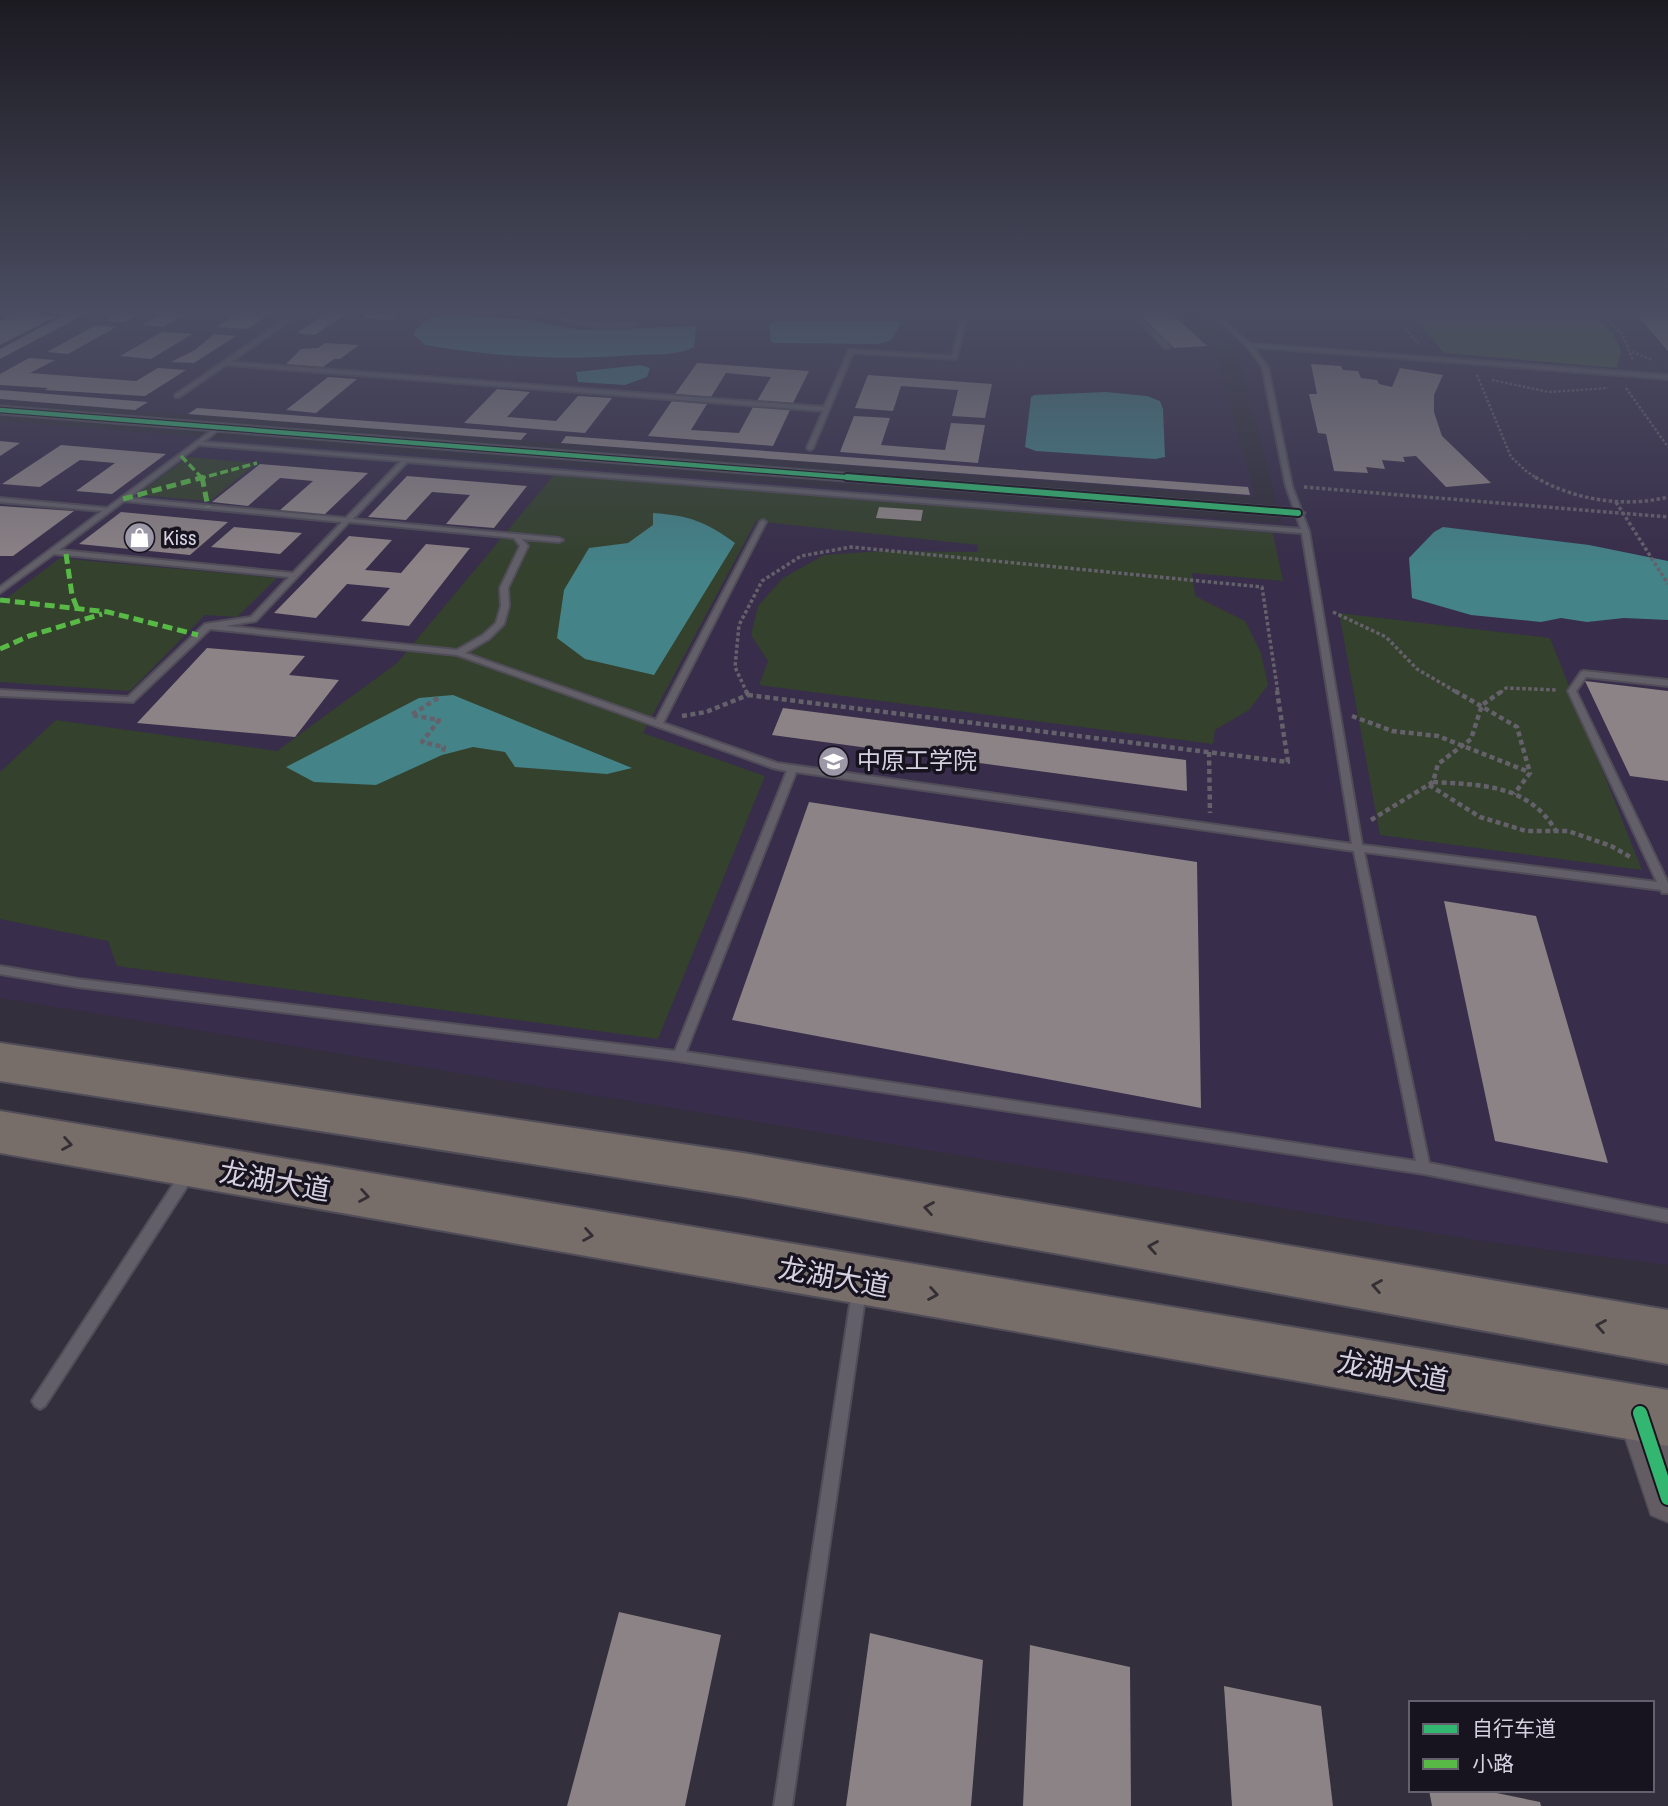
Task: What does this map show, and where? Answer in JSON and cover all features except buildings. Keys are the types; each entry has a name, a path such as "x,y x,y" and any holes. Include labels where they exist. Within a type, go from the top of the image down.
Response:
{"highway":[{"path":"0,1062 743,1175 1668,1337"},
{"name":"龙湖大道","path":"0,1132 1654,1415"}],"street":[{"path":"0,410 1298,513"},
{"path":"1654,1415 1668,1498"}],"lane":[{"path":"686,398 826,409"},
{"path":"810,449 831,398"},
{"path":"1271,398 1289,486 1305,531 1358,848 1424,1168"},
{"path":"0,592 219,427"},
{"path":"198,443 1305,531"},
{"path":"0,693 130,700 208,626 253,619 406,459"},
{"path":"123,499 559,540"},
{"path":"0,500 108,510"},
{"path":"660,722 763,522"},
{"path":"458,653 500,624 505,606 503,588 524,546 515,535"},
{"path":"52,552 295,575"},
{"path":"208,626 458,653 660,722 776,766 792,769 1667,889"},
{"path":"1667,889 1572,691 1584,674 1668,683"},
{"path":"679,1056 792,769"},
{"path":"0,970 92,985 679,1056 1424,1168 1668,1216"},
{"path":"40,1401 193,1166"},
{"path":"783,1806 860,1281"}],"path":[{"path":"1487,398 1513,459 1534,477 1586,496 1616,502 1656,502 1668,497"},
{"path":"1634,398 1668,447"},
{"path":"1289,486 1668,517"},
{"path":"1616,502 1668,584"},
{"path":"660,722 706,712 748,695 1288,762 1262,587 851,547 801,556 762,581 739,625 735,667 748,695"},
{"path":"1318,604 1386,637 1417,669 1517,727 1530,772"},
{"path":"1431,784 1438,764 1471,739 1481,708 1506,688 1572,691"},
{"path":"438,698 411,715 439,720 422,742 444,747 442,755"},
{"path":"1335,709 1392,731 1437,736 1530,772"},
{"path":"1209,752 1211,828"},
{"path":"1514,794 1530,772"},
{"path":"1431,784 1480,817 1526,831 1568,831 1611,846 1657,871"},
{"path":"1355,829 1431,784 1490,786 1531,800 1550,816 1556,831"}],"shaded area":[{"path":"1031,398 1153,398 1160,401 1163,409 1165,457 1155,459 1036,451 1025,447"},
{"path":"1228,398 1255,497 0,400"},
{"name":"中原工学院","path":"1249,398 1668,398 1668,1265 1482,1241 0,998 0,421 1283,524"},
{"path":"188,457 257,463 210,501 137,495"},
{"path":"554,475 1273,533 1283,581 1192,573 1195,596 1245,621 1261,653 1268,685 1249,710 1215,730 1213,744 759,685 768,661 751,635 758,606 783,578 824,555 882,551 977,552 978,545 756,521 643,733 765,776 658,1039 117,966 108,941 0,919 0,772 56,720 277,751 397,663"},
{"path":"653,513 697,521 735,543 654,675 585,659 557,638 564,590 589,548 628,543 653,525"},
{"path":"1443,527 1589,545 1668,561 1668,620 1624,618 1587,622 1561,618 1541,622 1471,615 1412,598 1409,558 1434,532"},
{"path":"60,558 277,578 237,617 205,615 130,691 0,682 0,603"},
{"path":"1339,613 1550,638 1642,870 1380,835"},
{"path":"453,695 632,768 607,774 515,767 505,752 473,747 442,755 376,785 314,782 286,767 419,698"}],"marked path":[{"path":"181,456 203,478 208,507"},
{"path":"123,499 257,463"},
{"path":"66,554 72,595 77,608"},
{"path":"0,600 108,612 198,635"},
{"path":"0,649 29,636 102,614"}],"cycle path":[{"path":"0,410 1298,513"},
{"path":"1640,1413 1668,1498"}],"place":[{"name":"Kiss","path":"140,538"},
{"name":"中原工学院","path":"834,761"}]}
